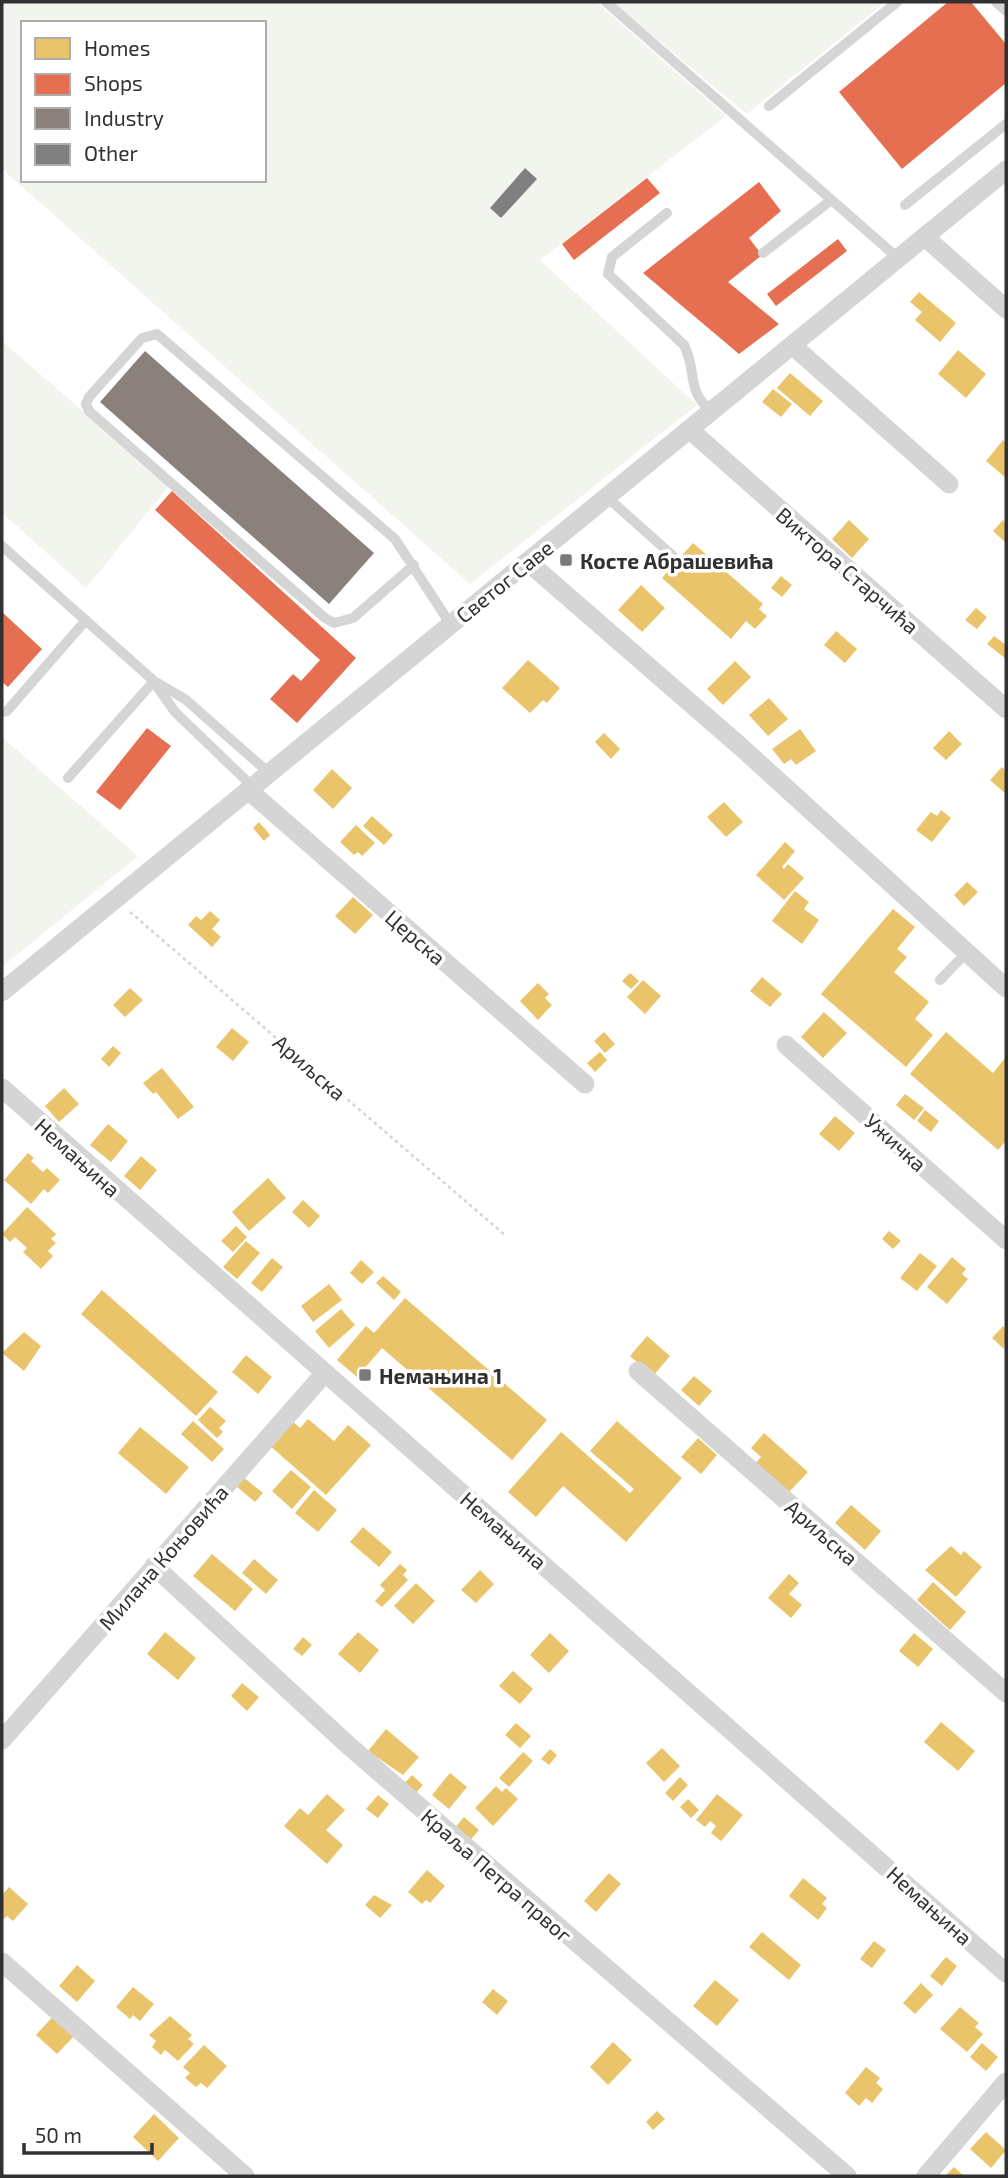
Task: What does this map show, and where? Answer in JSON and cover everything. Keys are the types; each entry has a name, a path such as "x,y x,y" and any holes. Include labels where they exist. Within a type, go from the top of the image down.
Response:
{"street":[{"name":"Светог Саве","path":"2,992 1006,170"},
{"path":"925,237 1006,309"},
{"path":"792,345 949,484"},
{"name":"Виктора Старчића","path":"690,430 1006,709"},
{"path":"528,562 741,747 1006,988"},
{"name":"Церска","path":"250,788 585,1084"},
{"name":"Ужичка","path":"786,1045 1006,1240"},
{"name":"Немањина","path":"2,1088 1006,1973"},
{"name":"Ариљска","path":"638,1371 1006,1693"},
{"name":"Милана Коњовића","path":"2,1741 324,1374"},
{"name":"Краља Петра првог","path":"154,1566 348,1745 847,2176"},
{"path":"2,1962 245,2176"},
{"path":"926,2176 1006,2082"}],"lane":[{"path":"606,2 898,259"},
{"path":"769,106 897,2"},
{"path":"996,2 1006,11"},
{"path":"905,205 1006,124"},
{"path":"763,253 830,201"},
{"path":"667,213 612,257 608,274 684,345 689,355 693,389 698,399 712,412"},
{"path":"414,565 353,618 334,623 325,618 89,411 86,404 89,397 142,338 157,334 383,527 414,565 451,625"},
{"path":"608,498 673,555"},
{"path":"2,546 154,681 185,699 269,773"},
{"path":"2,712 7,711 86,620"},
{"path":"68,778 154,681"},
{"path":"154,681 174,712 250,788"},
{"path":"940,980 966,953"}],"path":[{"name":"Ариљска","path":"115,898 506,1236"}],"shaded area":[{"path":"2,2 596,2 726,116 540,260 697,405 470,584 2,169"},
{"path":"612,2 885,2 747,114"},
{"path":"2,341 169,486 86,588 2,513"},
{"path":"2,737 138,856 2,967"}],"building: Homes":[{"path":"919,292 956,323 940,342 915,320 922,312 910,302"},
{"path":"958,350 986,374 966,398 938,374"},
{"path":"790,373 823,401 810,416 777,388"},
{"path":"773,389 792,404 781,417 762,402"},
{"path":"1003,440 1006,443 1006,478 986,461"},
{"path":"849,520 869,539 852,558 832,539"},
{"path":"1003,520 1006,524 1006,543 993,531"},
{"path":"693,543 763,604 759,609 767,616 755,629 746,621 731,639 662,578"},
{"path":"781,576 792,585 782,597 771,588"},
{"path":"641,585 665,608 642,632 618,610"},
{"path":"976,608 987,617 977,629 965,620"},
{"path":"836,631 857,649 845,663 824,645"},
{"path":"994,636 1006,645 1006,659 987,644"},
{"path":"528,660 560,688 547,703 543,700 530,713 502,688"},
{"path":"735,661 751,677 723,705 707,689"},
{"path":"769,698 788,719 768,736 749,715"},
{"path":"800,729 816,751 796,765 791,759 784,764 772,749"},
{"path":"949,731 962,744 946,760 933,748"},
{"path":"604,733 620,749 611,759 595,742"},
{"path":"1002,767 1006,771 1006,794 990,780"},
{"path":"332,769 352,788 333,809 313,790"},
{"path":"724,802 743,822 726,837 707,817"},
{"path":"941,810 951,818 932,842 916,830 931,812 937,816"},
{"path":"372,816 393,835 384,845 363,826"},
{"path":"259,822 270,835 264,841 253,828"},
{"path":"356,825 375,843 362,856 358,852 354,855 340,842"},
{"path":"785,842 795,851 782,867 784,869 788,864 804,878 784,900 756,875"},
{"path":"967,882 978,892 964,906 954,895"},
{"path":"795,891 809,902 804,909 819,920 802,944 772,921"},
{"path":"353,897 373,915 355,934 335,916"},
{"path":"893,909 915,927 897,949 907,957 894,972 929,1002 915,1019 933,1035 906,1067 821,994"},
{"path":"210,911 220,920 212,929 221,937 212,947 188,925 196,916 201,920"},
{"path":"630,973 639,981 631,989 622,981"},
{"path":"762,977 782,994 770,1007 750,991"},
{"path":"643,980 661,996 645,1014 627,997"},
{"path":"538,983 549,994 545,998 552,1005 538,1020 520,1001"},
{"path":"130,988 143,1000 125,1017 113,1005"},
{"path":"824,1012 847,1033 823,1058 801,1037"},
{"path":"232,1028 249,1042 233,1061 216,1047"},
{"path":"604,1032 615,1044 605,1053 594,1041"},
{"path":"946,1032 993,1073 1006,1057 1006,1141 998,1150 910,1074"},
{"path":"113,1046 121,1053 109,1067 101,1059"},
{"path":"600,1052 607,1060 595,1072 587,1063"},
{"path":"162,1068 194,1107 178,1119 156,1092 153,1094 143,1083"},
{"path":"64,1088 79,1104 59,1122 45,1106"},
{"path":"905,1094 924,1108 914,1120 896,1105"},
{"path":"925,1110 939,1121 931,1132 917,1121"},
{"path":"835,1116 855,1133 839,1151 819,1134"},
{"path":"108,1124 128,1141 111,1162 90,1145"},
{"path":"28,1153 34,1158 31,1161 43,1172 47,1168 60,1180 48,1193 44,1189 31,1204 4,1180"},
{"path":"141,1156 157,1170 140,1190 124,1176"},
{"path":"268,1178 286,1198 249,1231 232,1212"},
{"path":"303,1200 320,1216 309,1228 292,1212"},
{"path":"27,1207 56,1234 51,1239 56,1243 48,1251 53,1256 41,1269 23,1252 27,1248 15,1237 10,1242 2,1234"},
{"path":"236,1226 247,1237 233,1252 221,1241"},
{"path":"889,1231 901,1241 893,1249 882,1239"},
{"path":"246,1241 260,1253 237,1279 223,1267"},
{"path":"920,1253 937,1266 917,1291 900,1278"},
{"path":"952,1257 966,1269 962,1274 968,1279 947,1304 927,1287"},
{"path":"272,1258 283,1267 262,1292 251,1283"},
{"path":"361,1260 374,1272 362,1284 350,1273"},
{"path":"383,1276 401,1292 394,1300 376,1283"},
{"path":"329,1284 342,1300 313,1322 301,1306"},
{"path":"102,1290 218,1392 196,1416 81,1314"},
{"path":"405,1298 547,1420 512,1460 382,1348 357,1377 337,1360 366,1326 374,1333"},
{"path":"341,1309 355,1325 329,1348 315,1331"},
{"path":"1003,1326 1006,1330 1004,1349 992,1338"},
{"path":"24,1332 41,1346 24,1371 2,1353"},
{"path":"647,1336 670,1356 653,1376 630,1356"},
{"path":"246,1355 272,1377 258,1394 232,1372"},
{"path":"694,1376 712,1391 699,1406 681,1390"},
{"path":"210,1407 226,1421 219,1428 223,1432 217,1438 198,1420"},
{"path":"290,1419 300,1428 308,1419 334,1441 348,1425 371,1445 326,1495 268,1444"},
{"path":"193,1421 224,1449 212,1462 181,1434"},
{"path":"617,1421 682,1478 626,1542 563,1486 536,1517 508,1492 561,1432 630,1493 634,1489 590,1451"},
{"path":"140,1427 189,1467 166,1494 118,1453"},
{"path":"764,1433 808,1472 789,1492 756,1463 761,1457 751,1448"},
{"path":"698,1438 717,1455 701,1474 681,1457"},
{"path":"291,1470 311,1487 292,1509 272,1491"},
{"path":"243,1477 263,1493 255,1502 236,1486"},
{"path":"314,1490 337,1510 318,1532 295,1513"},
{"path":"851,1505 881,1531 865,1550 835,1523"},
{"path":"363,1527 392,1552 379,1567 350,1542"},
{"path":"951,1546 961,1555 964,1551 982,1567 956,1597 925,1570"},
{"path":"212,1554 253,1589 235,1611 193,1576"},
{"path":"254,1559 278,1580 266,1594 242,1573"},
{"path":"400,1564 407,1570 403,1575 408,1580 382,1607 375,1601 385,1590 380,1585"},
{"path":"480,1570 494,1584 476,1603 461,1590"},
{"path":"789,1574 799,1583 789,1594 802,1605 791,1618 768,1598"},
{"path":"933,1582 966,1612 950,1630 917,1600"},
{"path":"416,1583 435,1601 413,1624 394,1606"},
{"path":"165,1632 196,1658 178,1680 147,1654"},
{"path":"358,1632 379,1650 360,1673 338,1654"},
{"path":"550,1633 569,1651 549,1673 530,1655"},
{"path":"914,1633 933,1649 918,1667 899,1651"},
{"path":"303,1637 312,1645 302,1656 293,1649"},
{"path":"513,1671 533,1689 520,1704 499,1686"},
{"path":"242,1683 259,1697 247,1711 231,1696"},
{"path":"941,1722 975,1751 958,1771 924,1742"},
{"path":"516,1723 531,1736 520,1748 505,1735"},
{"path":"386,1729 419,1757 403,1775 368,1751"},
{"path":"662,1748 680,1766 664,1782 646,1763"},
{"path":"550,1749 557,1755 549,1765 541,1759"},
{"path":"523,1752 533,1761 509,1787 499,1778"},
{"path":"450,1773 467,1787 449,1809 432,1795"},
{"path":"412,1775 423,1785 414,1795 403,1785"},
{"path":"680,1777 688,1785 673,1801 665,1793"},
{"path":"496,1786 502,1792 506,1788 518,1799 493,1826 475,1808"},
{"path":"327,1794 345,1810 326,1830 343,1845 327,1864 284,1826 300,1808 308,1815"},
{"path":"717,1794 743,1815 721,1841 711,1833 716,1826 710,1821 705,1827 696,1820"},
{"path":"378,1795 389,1804 378,1818 366,1809"},
{"path":"688,1799 699,1810 691,1818 680,1807"},
{"path":"464,1817 479,1830 467,1844 452,1831"},
{"path":"427,1870 445,1886 430,1903 426,1900 422,1904 408,1892"},
{"path":"609,1873 621,1884 596,1912 584,1901"},
{"path":"803,1878 827,1898 822,1904 827,1908 818,1920 789,1896"},
{"path":"9,1887 28,1904 13,1921 2,1916 2,1895"},
{"path":"374,1895 392,1905 380,1918 365,1905"},
{"path":"762,1932 801,1965 789,1980 749,1947"},
{"path":"874,1941 886,1950 872,1968 860,1959"},
{"path":"946,1957 957,1966 942,1986 930,1976"},
{"path":"77,1965 95,1981 77,2002 59,1986"},
{"path":"715,1980 739,2000 717,2026 693,2006"},
{"path":"921,1983 933,1995 915,2014 903,2003"},
{"path":"133,1987 154,2004 140,2021 133,2015 130,2019 116,2007"},
{"path":"493,1989 508,2001 497,2015 482,2002"},
{"path":"960,2007 979,2023 975,2027 983,2034 967,2052 940,2029"},
{"path":"55,2014 76,2034 57,2054 36,2035"},
{"path":"170,2016 192,2035 188,2039 194,2044 178,2061 165,2050 161,2055 152,2047 156,2041 149,2035"},
{"path":"613,2042 632,2060 608,2085 590,2067"},
{"path":"982,2043 998,2057 986,2071 970,2057"},
{"path":"204,2045 227,2066 207,2088 201,2083 196,2087 185,2078 190,2073 183,2067"},
{"path":"866,2067 880,2078 876,2083 883,2089 872,2103 866,2098 859,2106 845,2093"},
{"path":"657,2111 665,2119 653,2130 646,2122"},
{"path":"154,2114 179,2138 158,2161 133,2137"},
{"path":"986,2132 1006,2150 991,2168 970,2149"},
{"path":"954,2167 964,2176 945,2176"}],"building: Shops":[{"path":"948,2 971,2 1006,44 1006,83 902,169 839,92"},
{"path":"647,178 660,193 574,260 562,244"},
{"path":"759,182 781,211 749,238 762,255 728,282 779,324 739,354 643,273"},
{"path":"838,239 847,251 776,306 767,294"},
{"path":"172,491 356,658 297,723 270,699 293,674 301,681 320,660 155,510"},
{"path":"2,612 42,649 8,687 2,682"},
{"path":"147,728 171,746 120,810 96,792"}],"building: Industry":[{"path":"145,351 374,553 329,604 100,402"}],"building: Other":[{"path":"525,168 537,179 501,218 490,208"}],"place":[{"name":"Косте Абрашевића","path":"566,560"},
{"name":"Немањина 1","path":"365,1375"}]}
